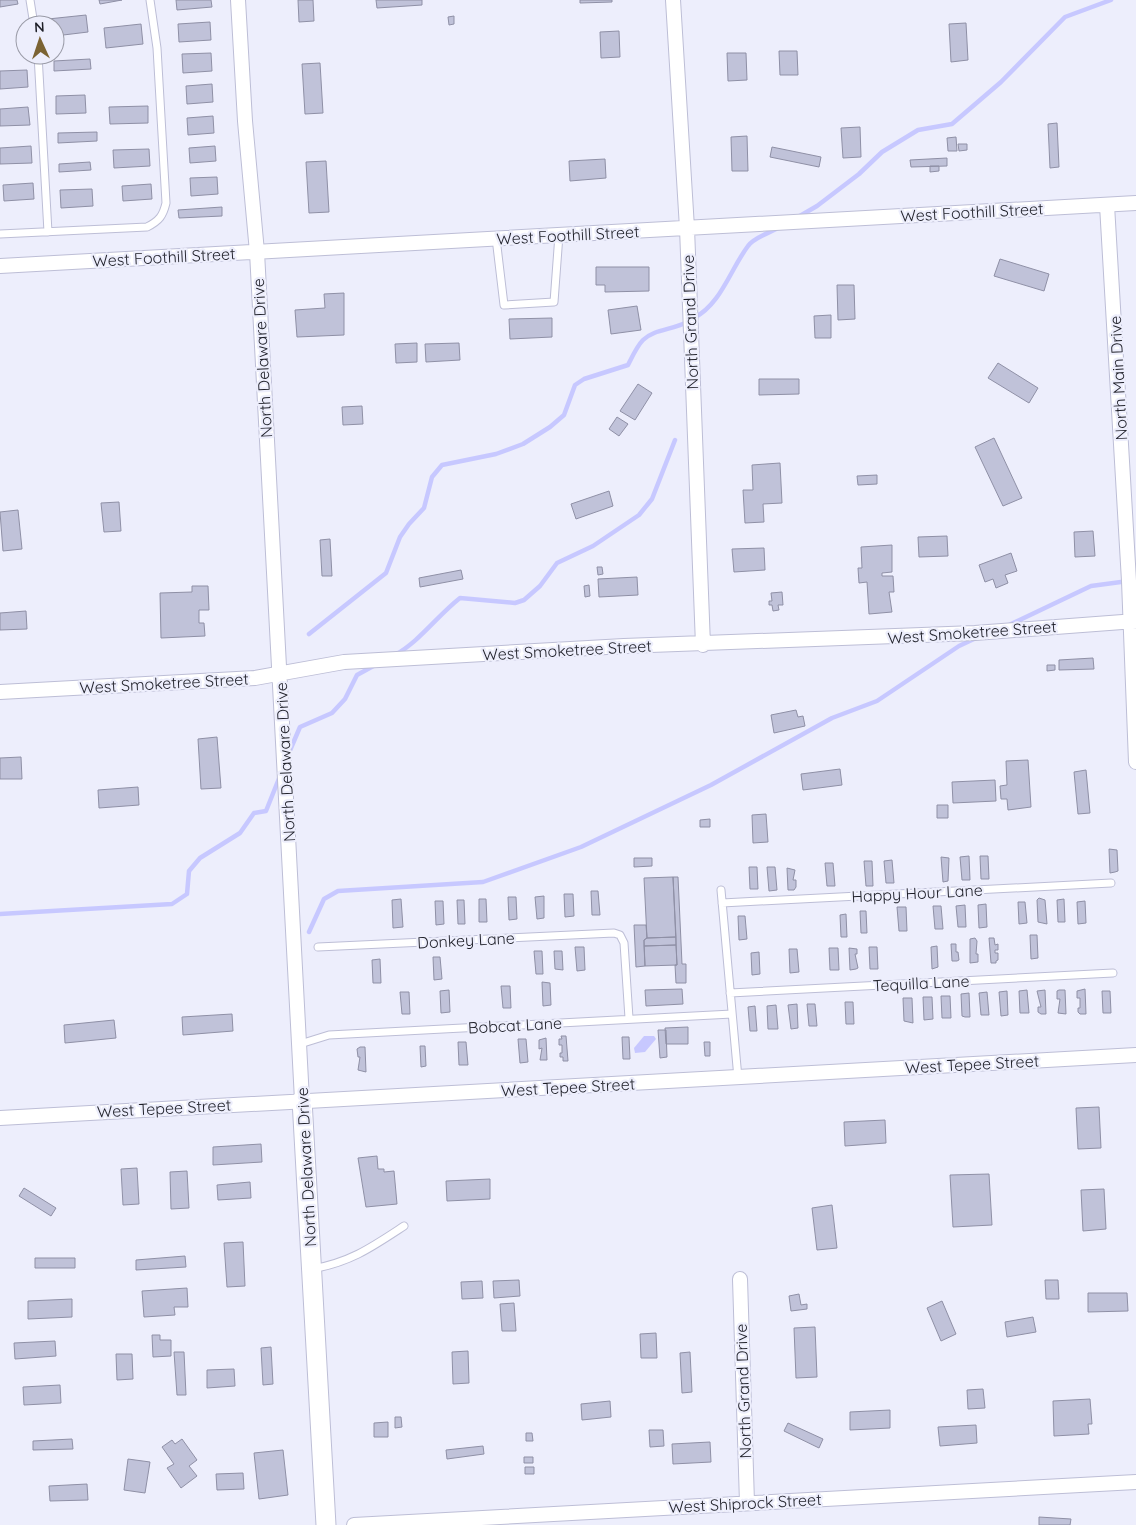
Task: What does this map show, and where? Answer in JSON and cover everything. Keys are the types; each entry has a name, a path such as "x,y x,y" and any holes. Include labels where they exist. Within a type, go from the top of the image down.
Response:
{"street":[{"name":"North Delaware Drive","path":"238,0 245,121 257,252 326,1525"},
{"name":"North Grand Drive","path":"673,0 686,228 703,645"},
{"name":"West Foothill Street","path":"0,266 1136,203"},
{"name":"North Main Drive","path":"1107,205 1134,621 1136,762"},
{"name":"West Smoketree Street","path":"0,692 254,678 344,662 624,646 703,645 976,633 1134,621"},
{"name":"West Tepee Street","path":"0,1118 1136,1055"},
{"name":"North Grand Drive","path":"740,1279 747,1503"},
{"name":"West Shiprock Street","path":"354,1525 1136,1482"}],"lane":[{"path":"30,0 32,15"},
{"path":"0,234 147,227 164,214 166,203 158,58 150,0"},
{"path":"39,65 48,232"},
{"path":"496,238 504,305 554,302 559,235"},
{"name":"Happy Hour Lane","path":"722,903 1112,884"},
{"path":"721,890 738,1078"},
{"name":"Donkey Lane","path":"318,947 614,933 620,935 624,943 629,1018"},
{"name":"Tequilla Lane","path":"730,993 1113,973"},
{"name":"Bobcat Lane","path":"300,1044 329,1035 732,1014"},
{"path":"312,1269 336,1264 360,1254 404,1226"}],"water":[{"path":"644,1036 654,1036 656,1039 645,1052 635,1053 634,1048"}],"building":[{"path":"0,0 17,0 18,4 0,7"},
{"path":"99,0 122,0 100,4"},
{"path":"176,0 211,0 212,7 177,10"},
{"path":"298,0 313,0 314,21 299,22"},
{"path":"376,0 422,0 422,5 377,8"},
{"path":"580,0 612,0 612,2 580,3"},
{"path":"86,15 88,32 65,35 65,17"},
{"path":"454,16 454,24 449,25 448,17"},
{"path":"210,22 211,40 179,42 178,24"},
{"path":"966,23 968,60 951,62 949,24"},
{"path":"141,24 143,44 106,48 104,28"},
{"path":"619,31 620,57 601,58 600,32"},
{"path":"779,51 797,51 798,75 780,75"},
{"path":"211,53 212,71 183,73 182,54"},
{"path":"727,53 746,53 747,80 728,81"},
{"path":"90,59 91,69 54,71 54,65 65,65 65,60"},
{"path":"320,63 323,113 305,114 302,64"},
{"path":"27,70 28,87 0,89 0,71"},
{"path":"212,84 213,102 187,104 186,86"},
{"path":"85,95 86,113 56,114 56,96"},
{"path":"148,106 148,123 110,124 109,107"},
{"path":"28,107 30,125 0,126 0,109"},
{"path":"213,116 214,133 188,135 187,118"},
{"path":"1057,123 1059,167 1050,168 1048,124"},
{"path":"860,127 861,157 843,158 841,128"},
{"path":"97,132 97,141 58,143 58,133"},
{"path":"747,136 748,171 732,171 731,137"},
{"path":"956,137 957,151 948,151 947,138"},
{"path":"958,144 967,144 967,150 959,151"},
{"path":"31,146 32,163 0,164 0,148"},
{"path":"215,146 216,161 190,163 189,148"},
{"path":"772,147 821,157 819,167 770,157"},
{"path":"149,149 150,166 114,168 113,150"},
{"path":"947,158 947,166 911,167 910,160"},
{"path":"605,159 606,178 570,181 569,161"},
{"path":"326,161 329,212 309,213 306,162"},
{"path":"90,162 91,170 59,172 59,164"},
{"path":"930,166 939,166 939,171 930,172"},
{"path":"217,177 218,194 191,196 190,178"},
{"path":"33,183 34,199 4,201 3,185"},
{"path":"151,184 152,199 123,201 122,186"},
{"path":"92,189 93,206 61,208 60,190"},
{"path":"222,207 222,216 179,218 178,210"},
{"path":"1000,259 1049,274 1044,291 994,276"},
{"path":"596,267 649,267 649,291 605,292 605,285 596,285"},
{"path":"837,285 854,285 855,319 838,320"},
{"path":"344,293 344,335 297,337 295,310 325,308 324,294"},
{"path":"637,306 641,330 611,334 608,310"},
{"path":"831,315 831,338 815,338 814,316"},
{"path":"552,318 552,337 510,339 509,319"},
{"path":"417,343 417,362 396,363 395,344"},
{"path":"459,343 460,360 426,362 425,344"},
{"path":"998,363 1038,388 1029,403 988,378"},
{"path":"759,379 799,379 799,394 759,395"},
{"path":"638,384 652,393 635,420 620,411"},
{"path":"362,406 363,424 343,425 342,407"},
{"path":"617,417 628,424 619,436 609,429"},
{"path":"994,438 1022,498 1003,506 975,447"},
{"path":"780,463 782,503 763,504 764,522 745,523 743,490 753,490 752,465"},
{"path":"877,475 877,484 858,485 857,476"},
{"path":"609,491 613,506 576,519 571,504"},
{"path":"119,502 121,531 104,532 101,503"},
{"path":"18,510 22,549 3,551 0,512"},
{"path":"1093,531 1095,556 1075,557 1074,532"},
{"path":"947,536 948,556 919,557 918,537"},
{"path":"330,539 332,576 322,576 320,540"},
{"path":"892,545 892,572 882,573 882,576 893,576 894,592 889,592 892,612 869,614 867,582 859,583 858,568 862,568 861,547"},
{"path":"764,548 765,570 734,572 732,549"},
{"path":"1011,553 1017,571 1005,575 1008,583 996,588 993,579 985,582 979,565"},
{"path":"597,567 602,567 603,574 598,575"},
{"path":"461,570 463,579 420,587 419,578"},
{"path":"637,577 638,595 599,597 598,579"},
{"path":"589,585 590,596 585,597 584,586"},
{"path":"192,586 208,586 209,610 199,610 199,623 204,623 205,636 161,638 160,593 192,592"},
{"path":"782,592 783,605 778,605 779,610 773,611 772,605 769,605 769,601 772,601 771,593"},
{"path":"26,611 27,629 0,630 0,613"},
{"path":"1093,658 1094,669 1059,670 1059,660"},
{"path":"1047,665 1055,665 1055,670 1047,671"},
{"path":"796,710 798,717 803,716 805,726 774,733 771,715"},
{"path":"217,737 221,788 201,789 198,739"},
{"path":"21,757 22,779 0,779 0,758"},
{"path":"1028,760 1031,807 1008,810 1007,799 1001,799 1000,786 1007,785 1006,761"},
{"path":"840,769 842,785 803,790 801,774"},
{"path":"1086,770 1090,813 1078,814 1074,772"},
{"path":"995,780 996,801 953,803 952,782"},
{"path":"138,787 139,805 99,808 98,790"},
{"path":"937,805 948,805 948,818 937,818"},
{"path":"766,814 768,842 753,843 752,815"},
{"path":"710,819 710,827 700,827 700,820"},
{"path":"1109,849 1117,850 1118,871 1110,873"},
{"path":"969,856 970,880 962,880 960,857"},
{"path":"980,856 988,856 989,879 981,879"},
{"path":"941,857 949,858 948,881 943,882"},
{"path":"634,858 652,858 652,866 634,867"},
{"path":"892,860 894,883 886,883 884,861"},
{"path":"864,861 872,861 873,886 866,886"},
{"path":"825,863 833,863 835,886 827,886"},
{"path":"749,867 757,867 758,889 750,889"},
{"path":"767,867 775,867 777,890 769,891"},
{"path":"787,868 795,870 793,880 796,880 796,887 794,890 788,890"},
{"path":"673,877 678,877 682,964 686,964 686,983 676,983 675,965 677,965"},
{"path":"673,877 676,937 647,938 644,878"},
{"path":"591,891 598,891 600,915 592,915"},
{"path":"564,894 573,894 574,916 565,917"},
{"path":"544,896 544,918 537,919 535,897"},
{"path":"508,897 516,897 517,919 509,920"},
{"path":"1039,898 1045,900 1047,924 1038,922 1037,900"},
{"path":"401,899 403,927 393,928 392,900"},
{"path":"479,899 486,899 487,922 479,922"},
{"path":"1064,899 1065,922 1058,922 1057,900"},
{"path":"457,900 464,900 465,924 458,924"},
{"path":"435,901 443,901 444,924 436,925"},
{"path":"1085,901 1086,923 1078,924 1077,902"},
{"path":"1018,902 1025,902 1027,923 1019,924"},
{"path":"986,904 987,927 979,928 978,905"},
{"path":"965,905 966,927 958,927 956,906"},
{"path":"933,906 941,906 943,929 935,929"},
{"path":"897,907 906,907 907,931 899,931"},
{"path":"860,911 866,911 867,933 861,933"},
{"path":"846,914 847,937 841,937 840,915"},
{"path":"738,916 745,916 747,939 739,940"},
{"path":"634,925 646,925 647,938 644,940 645,966 636,967"},
{"path":"1030,935 1037,935 1038,958 1031,959"},
{"path":"676,937 676,945 644,946 644,940 647,938"},
{"path":"975,938 977,941 976,954 978,954 978,962 970,963 970,939"},
{"path":"989,938 994,938 995,945 998,944 998,950 995,950 995,953 998,953 996,963 991,963"},
{"path":"951,944 956,944 959,960 957,961 952,961"},
{"path":"676,945 677,965 645,966 644,946"},
{"path":"937,946 938,967 932,969 931,947"},
{"path":"575,947 584,947 585,970 577,971"},
{"path":"869,947 877,947 878,969 870,969"},
{"path":"829,948 838,948 839,970 830,970"},
{"path":"849,948 857,949 857,954 855,954 858,968 856,969 850,970"},
{"path":"789,949 797,949 799,972 790,973"},
{"path":"534,951 542,951 543,974 536,974"},
{"path":"554,951 562,951 563,970 555,969"},
{"path":"759,952 760,974 752,975 751,953"},
{"path":"433,957 440,957 442,979 434,980"},
{"path":"380,959 381,983 373,983 372,960"},
{"path":"542,982 550,983 551,1005 543,1006"},
{"path":"501,986 510,986 511,1008 503,1008"},
{"path":"682,989 683,1004 646,1006 645,990"},
{"path":"1085,989 1086,1014 1080,1014 1078,1008 1080,1008 1080,998 1077,998 1077,991"},
{"path":"449,990 450,1012 441,1013 440,991"},
{"path":"1027,990 1029,1013 1020,1013 1019,991"},
{"path":"1045,990 1046,1014 1041,1014 1038,1012 1038,1007 1041,1007 1037,991"},
{"path":"1065,990 1066,1014 1058,1013 1060,999 1057,999 1057,991"},
{"path":"1007,991 1008,1015 1001,1016 999,992"},
{"path":"1102,991 1110,991 1111,1013 1103,1013"},
{"path":"400,992 409,992 410,1014 402,1014"},
{"path":"987,992 989,1015 981,1015 979,993"},
{"path":"969,993 970,1017 965,1017 962,1016 961,994"},
{"path":"941,996 950,996 951,1018 942,1018"},
{"path":"923,997 932,997 933,1019 924,1020"},
{"path":"903,998 912,998 913,1023 904,1021"},
{"path":"845,1002 853,1002 854,1024 846,1024"},
{"path":"797,1004 798,1028 791,1029 788,1005"},
{"path":"807,1004 815,1004 817,1026 809,1026"},
{"path":"776,1005 778,1029 768,1029 767,1006"},
{"path":"755,1006 757,1031 750,1031 748,1007"},
{"path":"232,1014 233,1031 183,1035 182,1017"},
{"path":"114,1020 116,1038 65,1043 64,1025"},
{"path":"688,1027 688,1044 666,1044 665,1028"},
{"path":"658,1030 666,1030 667,1057 660,1058"},
{"path":"561,1036 566,1036 568,1061 563,1061 563,1057 560,1057 562,1045 559,1045 559,1039 562,1039"},
{"path":"622,1037 629,1037 630,1059 623,1059"},
{"path":"546,1038 547,1060 540,1060 542,1048 539,1049 539,1040"},
{"path":"518,1039 526,1039 528,1062 520,1063"},
{"path":"458,1042 466,1042 468,1065 459,1065"},
{"path":"704,1042 710,1042 710,1056 705,1056"},
{"path":"420,1046 425,1046 426,1066 421,1067"},
{"path":"365,1047 366,1072 358,1070 360,1057 358,1057 357,1049"},
{"path":"1099,1107 1101,1148 1078,1149 1076,1108"},
{"path":"885,1120 886,1143 845,1146 844,1122"},
{"path":"261,1144 262,1162 213,1165 213,1147"},
{"path":"377,1156 378,1169 384,1169 384,1172 394,1171 397,1204 366,1207 358,1158"},
{"path":"137,1168 139,1204 123,1205 121,1169"},
{"path":"187,1171 189,1208 171,1209 170,1172"},
{"path":"989,1174 992,1225 953,1227 950,1175"},
{"path":"490,1179 490,1199 447,1201 446,1181"},
{"path":"250,1182 251,1198 218,1200 217,1185"},
{"path":"24,1188 56,1208 51,1216 19,1196"},
{"path":"1104,1189 1106,1229 1083,1231 1081,1190"},
{"path":"832,1205 837,1248 817,1250 812,1208"},
{"path":"243,1242 245,1286 227,1287 224,1243"},
{"path":"185,1256 186,1267 136,1270 136,1260"},
{"path":"35,1258 75,1258 75,1268 35,1268"},
{"path":"519,1280 520,1296 494,1298 493,1281"},
{"path":"1045,1280 1058,1280 1059,1299 1046,1299"},
{"path":"482,1281 483,1298 462,1299 461,1282"},
{"path":"187,1288 188,1307 174,1307 175,1315 144,1317 142,1291"},
{"path":"1088,1293 1127,1293 1128,1311 1088,1312"},
{"path":"799,1294 801,1305 807,1304 807,1309 791,1311 789,1296"},
{"path":"72,1299 72,1317 28,1319 28,1301"},
{"path":"942,1301 956,1334 941,1341 927,1308"},
{"path":"514,1303 516,1331 502,1331 500,1304"},
{"path":"1033,1317 1036,1332 1007,1337 1005,1322"},
{"path":"815,1327 817,1377 796,1378 794,1328"},
{"path":"656,1333 657,1358 641,1358 640,1334"},
{"path":"152,1335 160,1335 160,1340 171,1340 171,1356 153,1357"},
{"path":"55,1341 56,1356 15,1359 14,1343"},
{"path":"271,1347 273,1384 263,1385 261,1348"},
{"path":"468,1351 469,1383 453,1384 452,1352"},
{"path":"174,1352 184,1352 186,1395 177,1395"},
{"path":"690,1352 692,1392 682,1393 680,1353"},
{"path":"116,1354 132,1354 133,1379 117,1380"},
{"path":"234,1369 235,1386 207,1388 207,1370"},
{"path":"60,1385 61,1403 24,1405 23,1387"},
{"path":"983,1389 985,1408 968,1409 967,1390"},
{"path":"1090,1399 1092,1424 1088,1424 1089,1434 1054,1436 1053,1401"},
{"path":"610,1401 611,1417 582,1420 581,1404"},
{"path":"890,1410 890,1428 850,1430 850,1412"},
{"path":"395,1417 401,1417 402,1427 395,1428"},
{"path":"388,1422 388,1437 374,1437 374,1423"},
{"path":"788,1423 823,1439 819,1448 784,1431"},
{"path":"976,1425 977,1443 940,1446 938,1427"},
{"path":"649,1430 663,1430 664,1446 650,1447"},
{"path":"526,1433 532,1433 533,1441 526,1441"},
{"path":"72,1439 73,1449 33,1450 33,1441"},
{"path":"182,1439 197,1460 189,1466 197,1476 181,1488 167,1468 174,1464 162,1447 172,1440 175,1444"},
{"path":"710,1442 711,1462 673,1464 672,1444"},
{"path":"483,1446 484,1454 447,1459 446,1450"},
{"path":"283,1450 288,1495 259,1499 254,1453"},
{"path":"524,1457 533,1457 533,1463 524,1463"},
{"path":"128,1459 150,1462 145,1493 124,1490"},
{"path":"525,1467 534,1467 534,1474 525,1474"},
{"path":"243,1473 244,1489 217,1490 216,1474"},
{"path":"87,1484 88,1500 50,1501 49,1486"},
{"path":"1039,1517 1071,1519 1070,1525 1039,1525"}],"waterway":[{"path":"798,217 817,206 859,174 882,152 918,130 952,124 1001,82 1065,17 1111,0"},
{"path":"694,318 703,312 718,295 750,243 778,228"},
{"path":"309,634 386,573 400,537 424,508 432,477 442,465 496,454 523,444 550,427 564,415 575,385 584,379 628,365 639,345 647,336 687,322"},
{"path":"395,655 420,636 460,598 515,603 524,600 540,586 557,563 593,546 639,515 652,499 675,440"},
{"path":"1009,625 1091,586 1136,580"},
{"path":"309,932 324,899 338,891 483,882 581,847 711,785 832,718 877,701 959,646 976,638"},
{"path":"288,755 300,727 332,713 345,699 357,675 377,664"},
{"path":"0,914 172,904 187,894 189,871 200,858 240,833 254,813 266,811 280,776"}]}
